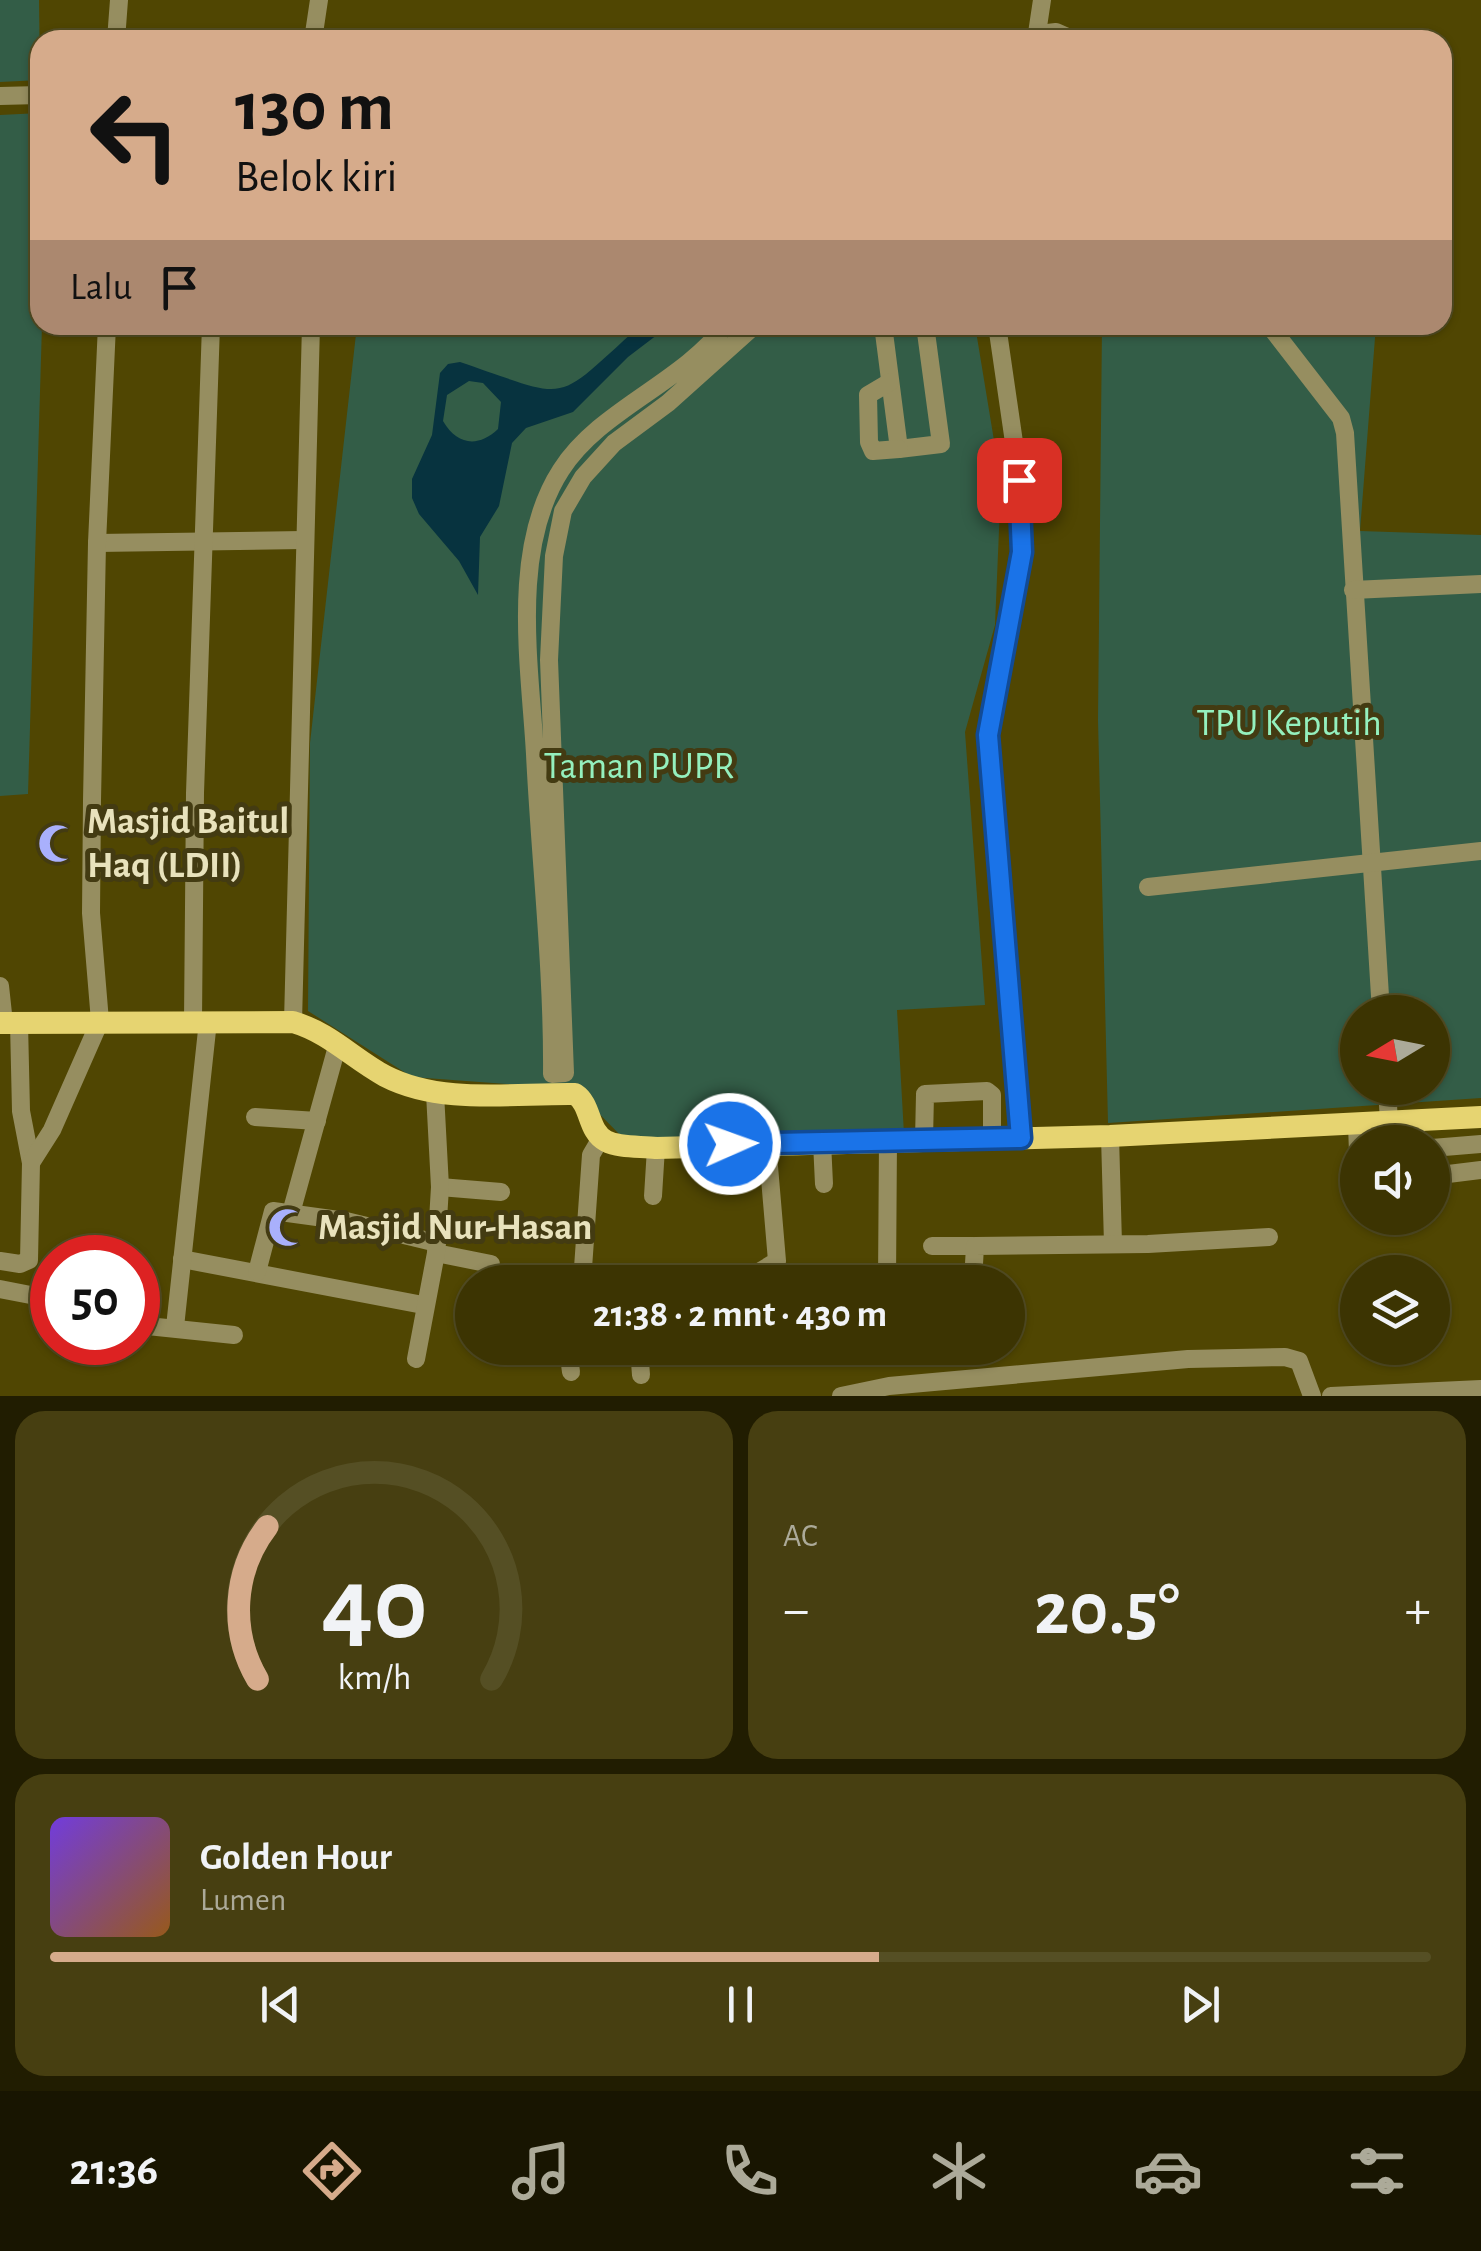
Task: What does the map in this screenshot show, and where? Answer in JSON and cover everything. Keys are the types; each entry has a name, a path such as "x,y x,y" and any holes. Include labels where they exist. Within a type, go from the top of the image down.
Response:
{"main road":[{"path":"8,1023 293,1022 321,1030 385,1076 434,1093 574,1094 583,1099 601,1138 609,1143 656,1148 1110,1136 1389,1122 1397,1125"},
{"path":"1446,1125 1481,1117"}],"street":[{"path":"116,30 118,0"},
{"path":"314,30 319,0"},
{"path":"1038,30 1042,0"},
{"path":"0,96 30,96"},
{"path":"31,1163 52,1130 100,1021 91,913 97,543 107,335"},
{"path":"175,1327 201,1021 195,793 211,335"},
{"path":"293,1022 311,335"},
{"path":"552,945 548,660 554,556 564,512 583,478 717,335"},
{"path":"559,1073 525,624 533,545 560,472 596,431 663,396 742,335"},
{"path":"884,335 899,449"},
{"path":"890,382 868,395 869,442 873,451 940,444 925,335"},
{"path":"998,335 1017,463 1022,552 988,735 1021,1138"},
{"path":"1277,335 1341,418 1380,995"},
{"path":"97,543 303,540"},
{"path":"1354,590 1481,584"},
{"path":"528,662 548,660"},
{"path":"1148,887 1481,851"},
{"path":"0,986 31,1163 30,1260 20,1264 0,1261"},
{"path":"292,1212 338,1043"},
{"path":"924,1140 925,1094 987,1091 992,1095 992,1138"},
{"path":"416,1359 437,1242 440,1187 434,1093"},
{"path":"1388,1105 1389,1122"},
{"path":"255,1116 318,1121"},
{"path":"1110,1136 1113,1244"},
{"path":"583,1265 590,1166 601,1138"},
{"path":"888,1139 888,1265"},
{"path":"822,1142 824,1184"},
{"path":"766,1143 776,1262 771,1265"},
{"path":"1450,1147 1481,1144"},
{"path":"654,1196 656,1148"},
{"path":"1450,1174 1481,1170"},
{"path":"440,1187 500,1192"},
{"path":"258,1272 269,1213 292,1212 437,1242 491,1264"},
{"path":"932,1246 1269,1237"},
{"path":"973,1246 973,1265"},
{"path":"182,1259 424,1305"},
{"path":"0,1289 30,1295"},
{"path":"160,1326 234,1336"},
{"path":"842,1396 889,1386 1188,1359 1285,1357 1299,1361 1312,1396"},
{"path":"570,1365 571,1372"},
{"path":"640,1365 641,1375"},
{"path":"1332,1396 1481,1389"}],"green space":[{"path":"0,0 39,0 39,30 30,30 30,80 0,82"},
{"path":"30,114 30,335 42,335 28,794 0,796 0,115"},
{"name":"Taman PUPR","path":"356,335 977,335 1001,483 995,625 965,732 985,1005 897,1010 904,1134 623,1138 575,1089 412,1077 308,1011 310,743"},
{"name":"TPU Keputih","path":"1102,335 1375,335 1360,531 1481,535 1481,1098 1450,1100 1450,995 1340,995 1340,1105 1377,1105 1108,1123 1098,720"}],"water":[{"path":"630,335 657,335 628,357 573,412 526,428 512,443 499,506 480,537 478,595 459,561 419,514 412,498 412,479 432,435 440,373 448,364 460,362 544,389 575,382","holes":["469,381 483,383 501,402 498,429 483,439 461,439 443,421 447,395"]}],"place":[{"name":"Masjid Baitul Haq (LDII)","path":"57,844"},
{"name":"Masjid Nur-Hasan","path":"288,1228"}],"route":[{"path":"730,1144 1021,1138 988,735 1022,552 1019,480"}]}
